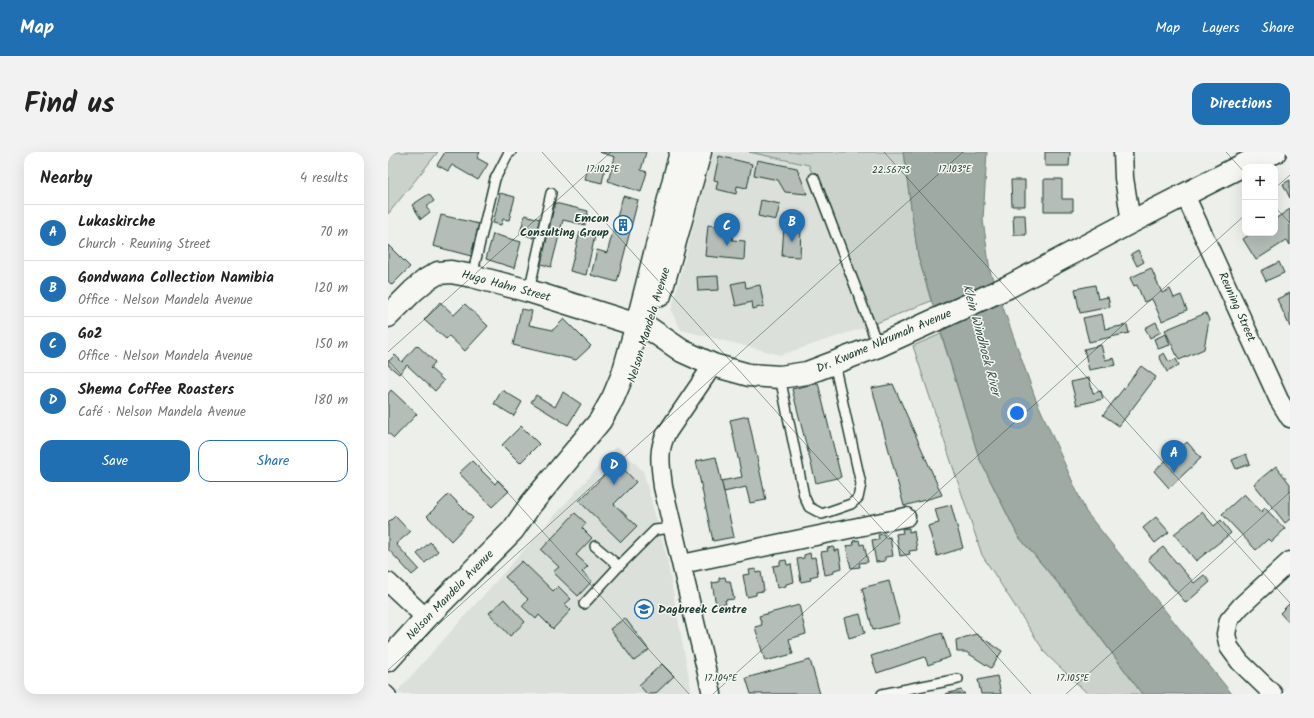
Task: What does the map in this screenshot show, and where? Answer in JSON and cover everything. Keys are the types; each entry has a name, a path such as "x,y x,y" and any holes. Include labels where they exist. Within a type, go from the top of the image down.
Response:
{"street":[{"name":"Nelson Mandela Avenue","path":"643,327 681,152"},
{"name":"Nelson Mandela Avenue","path":"388,660 426,618 513,530 531,504 600,421 613,398 643,327 700,152"},
{"path":"1123,152 1124,178 1131,222"},
{"name":"Dr. Kwame Nkrumah Avenue","path":"643,327 682,351 714,365 749,375 780,377 807,373 878,346 1008,287 1249,162 1275,152"},
{"name":"Reuning Street","path":"1185,195 1279,400 1290,418"},
{"name":"Hugo Hahn Street","path":"388,316 426,280 438,273 451,272 528,291 643,327"},
{"path":"712,694 663,487 660,453 661,443 666,434 714,365"},
{"path":"682,564 906,517"},
{"path":"1273,694 1240,662 1229,647 1226,634 1229,620 1240,606 1290,561"},
{"path":"388,582 426,618"}],"lane":[{"path":"472,276 495,179 508,154 511,152"},
{"path":"814,178 878,346"},
{"path":"528,291 551,193"},
{"path":"780,377 804,496 809,507 822,514 851,504 858,498 861,484 834,363"},
{"path":"584,604 655,530 673,528"},
{"path":"595,546 619,566"},
{"path":"882,694 958,679"},
{"path":"388,691 391,694"}],"shaded area":[{"path":"388,152 438,152 388,214"},
{"path":"713,152 749,152 809,165 869,326 781,355 681,330 671,311"},
{"path":"749,152 903,152 918,256 931,301 869,326 809,165"},
{"path":"941,334 979,458 1018,536 1076,605 1142,694 1088,694 1046,654 982,555 913,346"},
{"path":"617,446 643,471 666,554 692,694 395,694"}],"water":[{"name":"Klein Windhoek River","path":"903,152 987,152 983,220 990,271 1035,397 1086,512 1232,694 1142,694 1077,605 1018,536 979,458 918,256"}],"building":[{"path":"445,152 480,152 477,158 488,164 478,180 452,165 448,171 437,165"},
{"path":"599,152 646,152 641,170 647,172 641,192 608,181 615,157"},
{"path":"1045,152 1070,152 1069,166 1045,166"},
{"path":"719,156 752,164 747,188 737,186 736,194 716,189 718,181 714,180"},
{"path":"757,160 797,168 807,194 785,192 778,180 754,175"},
{"path":"589,164 605,168 602,183 585,179"},
{"path":"1044,179 1062,179 1062,199 1073,199 1073,211 1044,211"},
{"path":"1011,180 1025,180 1025,206 1012,206"},
{"path":"1290,180 1290,198 1283,184"},
{"path":"500,193 515,197 509,220 503,219 501,225 493,223"},
{"path":"429,194 434,201 426,207 430,212 421,219 412,205"},
{"name":"Emcon Consulting Group","path":"623,196 638,200 617,282 591,275 597,250 607,253"},
{"path":"761,200 780,204 776,220 758,216"},
{"path":"555,203 588,211 585,225 563,220 551,267 541,264"},
{"path":"1290,209 1290,245 1287,240 1256,260 1243,239 1248,236 1278,236 1278,217"},
{"path":"441,215 479,224 471,256 433,246"},
{"path":"525,215 540,219 534,238 520,233"},
{"path":"1013,215 1025,215 1026,235 1014,235"},
{"path":"708,225 734,228 732,240 745,241 744,260 705,256"},
{"path":"784,226 801,227 800,257 782,256"},
{"path":"580,232 595,236 586,275 570,271"},
{"path":"493,234 521,242 514,268 486,259"},
{"path":"388,245 410,267 392,285 388,281"},
{"path":"1138,250 1144,262 1137,266 1131,254"},
{"path":"1279,262 1284,273 1266,281 1261,271"},
{"path":"1151,268 1162,293 1170,289 1174,298 1181,295 1187,310 1162,321 1152,299 1144,302 1137,285 1134,286 1130,278"},
{"path":"718,276 719,290 698,291 697,277"},
{"path":"745,281 746,288 760,285 764,306 753,309 752,302 736,306 731,284"},
{"path":"1095,285 1098,299 1108,297 1110,307 1080,313 1075,289"},
{"path":"1290,293 1290,327 1277,299"},
{"path":"440,302 454,315 465,304 488,326 465,351 449,336 446,339 424,320"},
{"path":"521,309 532,311 529,325 553,330 564,319 591,346 576,360 513,345"},
{"path":"1206,313 1209,320 1204,349 1179,360 1165,330"},
{"path":"1102,314 1105,329 1127,325 1129,333 1089,342 1083,318"},
{"path":"1156,322 1161,332 1150,338 1145,328"},
{"path":"1166,334 1170,345 1158,349 1154,339"},
{"path":"417,345 435,362 430,368 444,381 435,391 407,365 399,374 388,365 388,362 395,355 402,362"},
{"path":"1101,345 1105,360 1114,358 1116,365 1089,370 1084,349"},
{"path":"1164,353 1169,362 1176,359 1179,365 1167,372 1159,356"},
{"path":"1141,366 1156,377 1119,426 1103,415"},
{"path":"1089,378 1093,393 1101,391 1103,399 1077,405 1071,382"},
{"path":"818,383 841,477 816,483 792,389"},
{"path":"893,384 942,495 904,506 872,388"},
{"path":"391,390 417,414 394,438 388,433 388,394"},
{"path":"502,390 522,402 514,416 494,404"},
{"path":"563,392 581,404 568,425 531,402 536,395 555,407"},
{"path":"748,416 766,500 750,503 746,487 724,492 721,481 742,477 730,420"},
{"path":"521,426 539,444 520,463 502,445"},
{"path":"1187,442 1201,458 1169,488 1154,471"},
{"path":"1246,454 1250,464 1236,469 1232,460"},
{"path":"716,457 734,537 713,541 696,461"},
{"path":"472,461 495,484 498,480 509,491 492,507 459,473"},
{"path":"617,462 636,482 614,504 637,526 621,542 579,501"},
{"path":"1276,466 1290,484 1290,519 1285,523 1254,484"},
{"path":"449,494 473,518 451,541 427,516"},
{"path":"1244,494 1261,512 1265,508 1285,529 1271,542 1268,539 1256,550 1222,514"},
{"path":"951,505 963,548 937,556 928,526 939,523 935,509"},
{"path":"1202,512 1214,526 1221,520 1231,533 1196,561 1174,534"},
{"path":"575,513 586,523 582,528 592,538 576,555 588,566 582,572 592,581 578,596 553,572 559,567 541,550"},
{"path":"395,516 410,532 396,544 419,569 412,575 388,549 388,523"},
{"path":"1156,517 1169,532 1155,543 1143,528"},
{"path":"909,528 909,532 914,531 917,550 909,551 910,554 900,556 896,534 903,533 902,529"},
{"path":"884,534 885,538 890,537 893,556 885,557 885,561 876,562 872,540 879,539 878,535"},
{"path":"859,540 860,545 864,544 868,562 859,563 860,567 851,568 846,546 854,545 853,541"},
{"path":"430,542 438,551 425,563 417,554"},
{"path":"834,547 834,551 839,550 842,568 834,570 834,573 825,575 821,552 828,551 827,548"},
{"path":"1163,547 1194,583 1204,575 1210,582 1186,603 1148,559"},
{"path":"810,553 811,558 815,557 818,575 810,577 811,580 801,582 797,559 804,558 804,555"},
{"path":"786,560 787,565 791,564 794,582 777,588 773,566 780,565 780,561"},
{"path":"522,561 553,591 558,586 571,599 565,604 571,610 553,629 539,615 536,619 522,606 528,599 505,577"},
{"path":"756,569 756,573 761,572 764,591 756,592 756,595 747,597 743,575 750,574 749,570"},
{"path":"725,577 726,581 730,581 734,599 725,600 726,604 716,605 712,583 719,582 719,578"},
{"path":"889,581 900,623 873,630 862,588"},
{"path":"504,599 525,622 510,636 489,613"},
{"path":"1290,603 1290,624 1280,613"},
{"path":"799,605 806,634 789,639 793,654 765,661 755,627 762,625 759,616"},
{"path":"860,614 865,633 849,638 844,618"},
{"path":"625,618 649,650 634,661 610,629"},
{"path":"942,633 950,657 928,665 925,657 877,673 871,656"},
{"path":"976,634 1002,651 991,668 966,652 957,652 956,640"},
{"path":"810,660 820,694 751,694 746,678"},
{"path":"662,664 674,676 655,694 647,694 639,685"},
{"path":"997,676 1001,694 981,694 978,680"},
{"path":"961,690 965,694 945,694"}],"place":[{"name":"Emcon Consulting Group","path":"623,225"},
{"name":"Gondwana Collection Namibia","path":"792,242"},
{"name":"Go2","path":"727,246"},
{"name":"Lukaskirche","path":"1174,473"},
{"name":"Shema Coffee Roasters","path":"614,485"},
{"name":"Dagbreek Centre","path":"644,609"}]}
